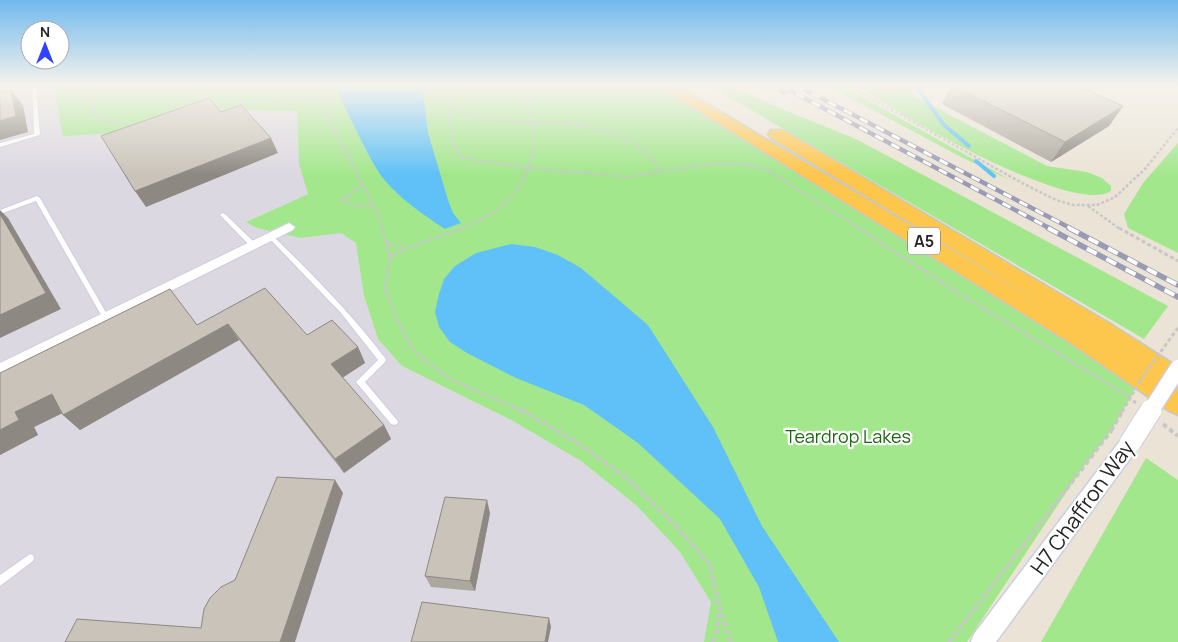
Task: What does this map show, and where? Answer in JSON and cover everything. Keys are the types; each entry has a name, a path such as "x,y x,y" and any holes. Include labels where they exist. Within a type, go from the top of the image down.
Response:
{"highway":[{"name":"A5","path":"714,115 1071,333 1178,404"},
{"name":"A5","path":"744,115 858,181 1101,329 1178,379"}],"street":[{"path":"0,370 289,227"},
{"name":"H7 Chaffron Way","path":"982,642 1130,443 1178,368"}],"lane":[{"path":"0,145 38,135 36,115"},
{"path":"0,212 37,198 106,318"},
{"path":"223,215 253,245"},
{"path":"270,236 339,306 362,332 382,360 360,382 394,422"},
{"path":"0,581 30,558"}],"path":[{"path":"95,115 123,125 141,124"},
{"path":"329,115 373,204 390,257 385,288 395,316 410,345 428,364 448,378 510,404 580,444 627,478 676,526 710,565 719,606 731,642"},
{"path":"450,115 452,147 461,158 530,168 628,177 733,163 769,171 968,299 1122,392 1143,408"},
{"path":"469,115 479,118 608,132 640,147 653,157 661,173"},
{"path":"390,257 406,248 471,224 504,204 530,168 536,147 531,115"},
{"path":"901,115 1050,197 1066,203 1088,206 1107,202 1123,191 1163,148 1178,128"},
{"path":"363,185 341,200 359,206 373,204"},
{"path":"1088,206 1113,225 1178,261"},
{"path":"386,243 406,248"},
{"path":"949,642 1111,431 1141,379 1178,328"},
{"path":"1157,419 1178,436"},
{"path":"712,642 717,632 719,606"}],"shaded area":[{"path":"0,115 59,115 63,136 177,115 297,115 299,164 308,194 247,222 301,238 341,233 357,243 364,296 378,339 402,366 513,421 581,461 637,506 680,552 719,606 712,642 0,642"}],"green space":[{"name":"Teardrop Lakes","path":"59,115 192,115 146,131 63,136"},
{"name":"Teardrop Lakes","path":"297,115 715,115 843,192 1141,379 1111,431 1079,473 967,642 704,642 711,602 680,552 637,506 581,461 513,421 402,366 378,339 364,296 356,243 341,233 301,238 257,228 246,222 308,194 299,164"},
{"path":"759,115 797,115 856,139 1168,306 1144,339"},
{"path":"882,115 894,115 1012,181 961,157"},
{"path":"904,115 950,115 1047,166 1087,172 1102,178 1111,186 1111,191 1091,195 1061,189 1024,176 943,137"},
{"path":"1178,143 1178,253 1128,228 1124,214 1143,183"},
{"path":"1146,458 1178,480 1178,642 1041,642"}],"water":[{"path":"349,115 426,115 428,133 448,200 453,213 461,223 445,229 400,196 384,180"},
{"path":"511,244 535,247 558,255 581,268 648,325 713,427 762,526 839,642 778,642 759,587 720,519 638,443 584,405 516,378 467,353 450,342 439,327 435,312 444,279 455,266 476,253"}],"building":[{"path":"0,115 16,115 16,116 0,121"},
{"path":"161,115 250,115 271,138 135,191 101,136"},
{"path":"1011,115 1109,115 1065,142"},
{"path":"0,214 46,293 0,315"},
{"path":"265,288 307,335 332,320 358,347 331,364 384,425 335,459 228,324 63,415 52,394 15,412 19,420 0,430 0,373 170,289 197,325"},
{"path":"277,477 335,480 280,642 65,642 77,619 201,628 204,609 210,598 221,587 235,580"},
{"path":"445,497 487,500 470,581 425,576"},
{"path":"422,602 549,618 545,642 411,642"}],"waterway":[{"path":"937,115 944,125 969,146"},
{"path":"976,161 994,176"}],"railway":[{"path":"836,115 1051,229"},
{"path":"853,115 1072,229"},
{"path":"1048,228 1178,297"},
{"path":"1069,228 1178,285"}]}
